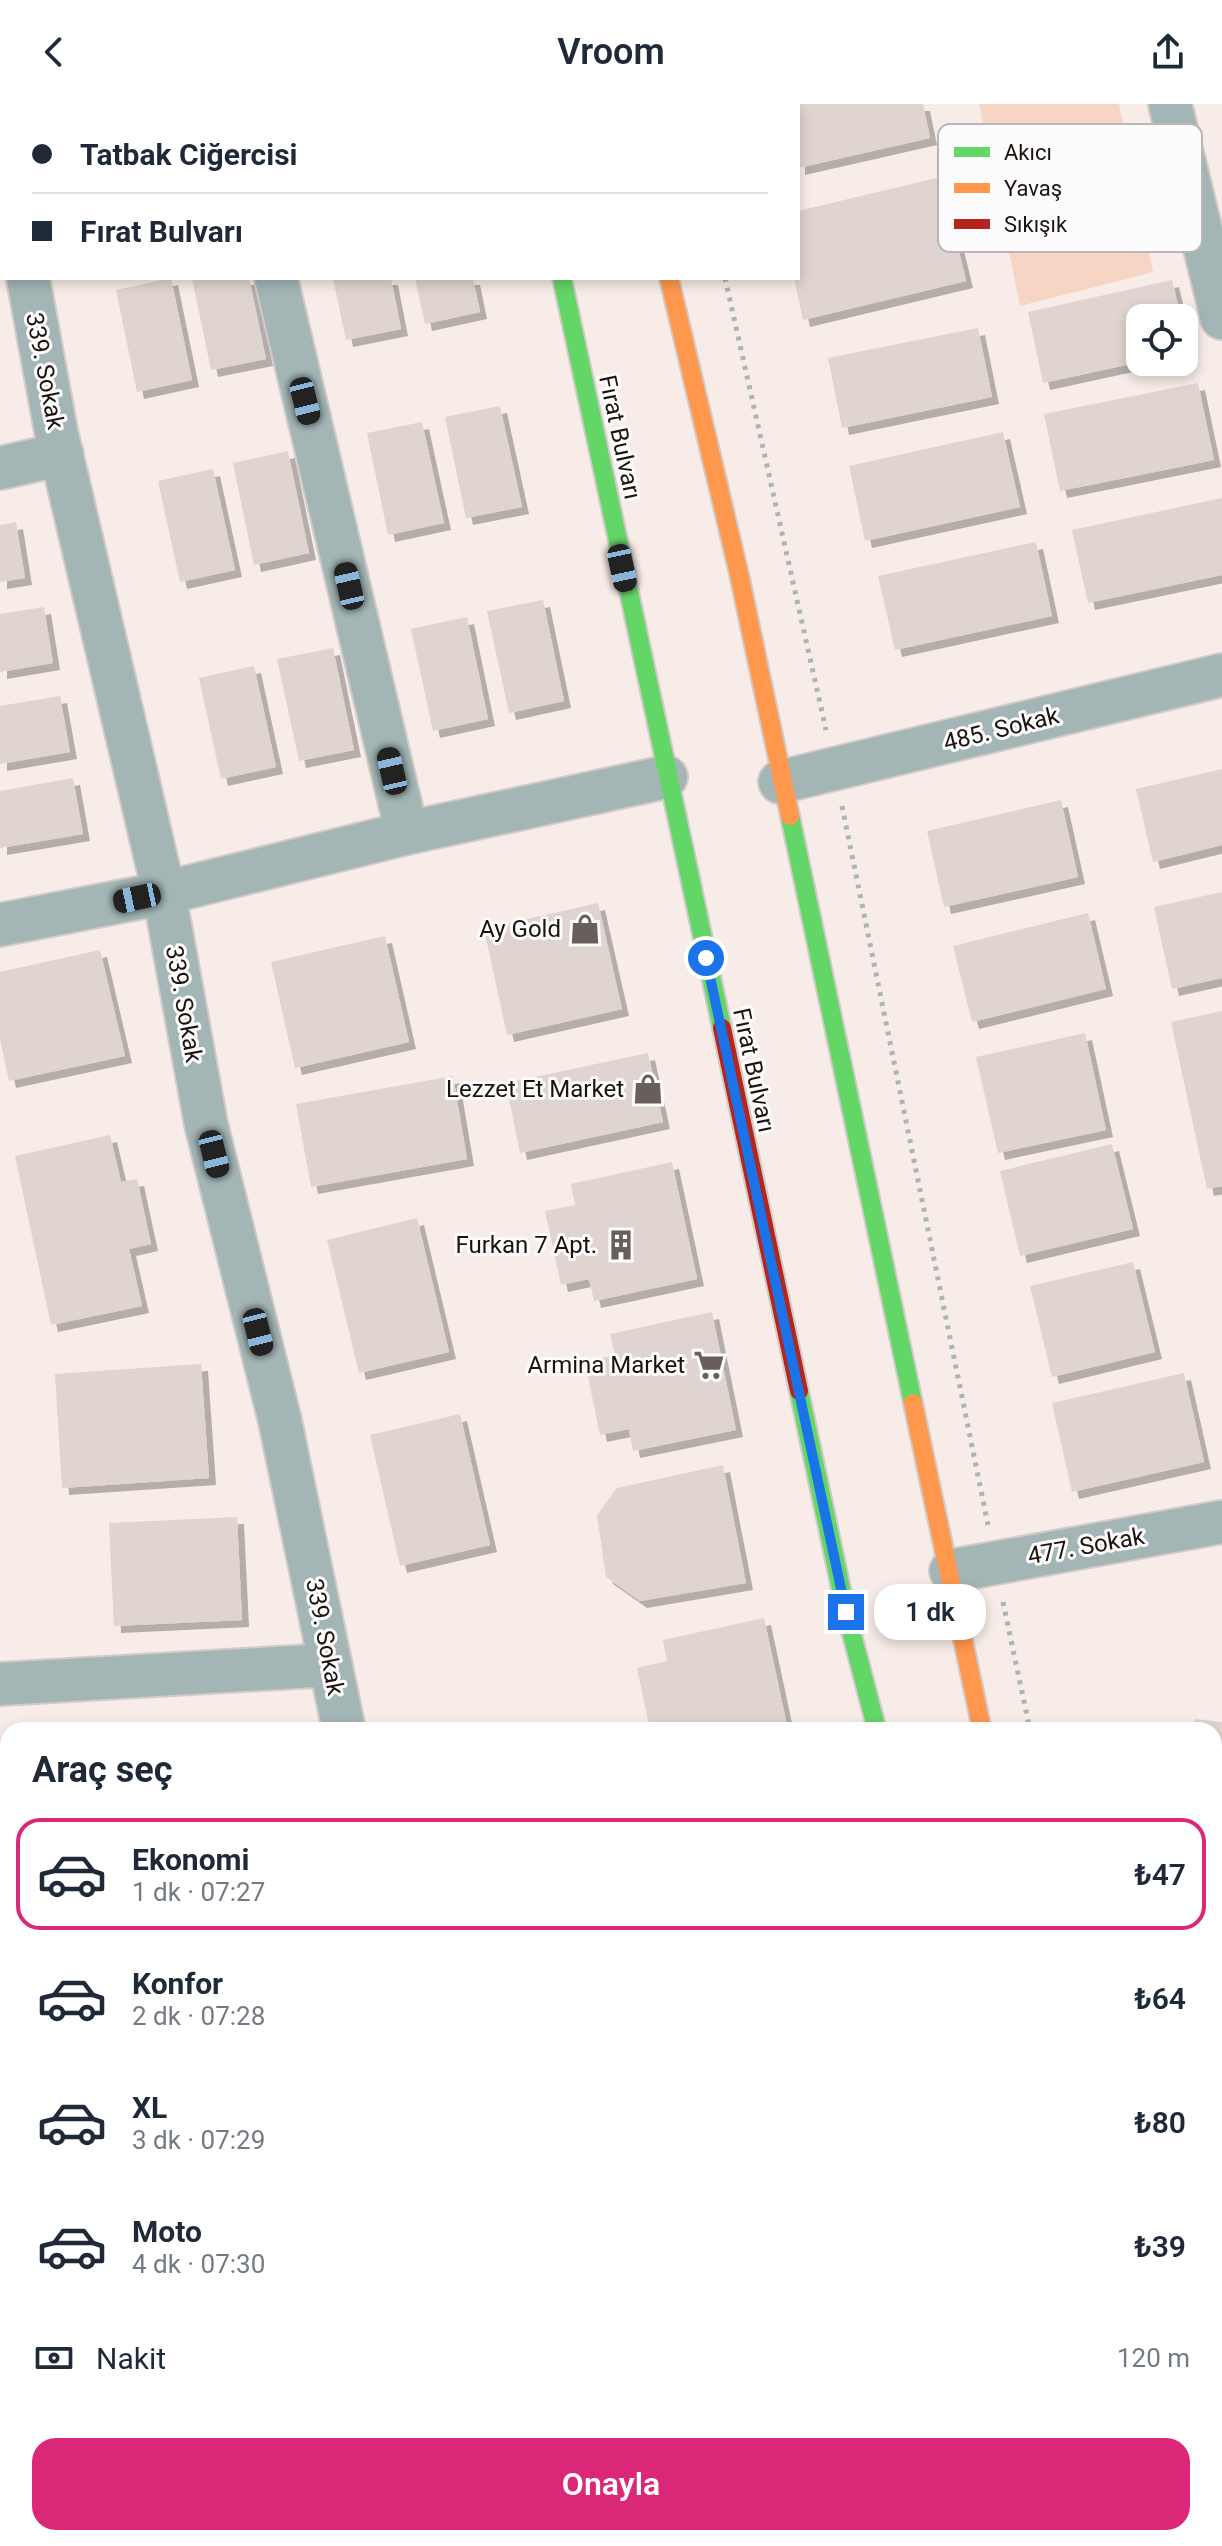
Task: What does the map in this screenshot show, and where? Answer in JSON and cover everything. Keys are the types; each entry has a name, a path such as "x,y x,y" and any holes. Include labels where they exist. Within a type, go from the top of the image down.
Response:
{"main road":[{"name":"Fırat Bulvarı","path":"562,280 846,1612 875,1722"},
{"path":"669,280 739,574 780,782 951,1571 980,1722"}],"street":[{"path":"1170,104 1176,124"},
{"path":"1202,205 1213,240 1222,318"},
{"name":"339. Sokak","path":"28,280 62,454 164,893 206,1124 280,1421 342,1722"},
{"path":"276,280 407,833"},
{"path":"0,468 62,454"},
{"name":"485. Sokak","path":"780,782 1222,675"},
{"path":"0,925 164,893 407,833 666,777"},
{"name":"477. Sokak","path":"951,1571 1222,1522"},
{"path":"0,1684 330,1665"}],"path":[{"path":"725,280 834,769 1028,1722"}],"shaded area":[{"path":"979,104 1119,104 1123,124 983,124"},
{"path":"1009,252 1149,252 1153,272 1020,306"}],"building":[{"path":"800,104 923,104 930,138 800,168"},
{"path":"938,178 938,252 959,252 966,281 803,320 794,280 800,280 800,211"},
{"path":"171,280 192,380 137,392 116,290"},
{"path":"192,280 249,280 266,359 211,370"},
{"path":"333,280 391,280 401,329 346,340"},
{"path":"415,280 473,280 480,312 425,324"},
{"path":"1172,280 1178,304 1126,304 1126,365 1043,383 1028,312"},
{"path":"978,328 992,397 842,428 828,358"},
{"path":"1198,383 1214,460 1060,491 1044,414"},
{"path":"500,406 522,507 466,518 445,417"},
{"path":"422,422 444,523 388,535 367,433"},
{"path":"1003,432 1020,507 865,541 849,466"},
{"path":"288,451 309,553 254,565 233,463"},
{"path":"213,469 235,570 180,582 158,481"},
{"path":"1222,498 1222,575 1088,603 1072,530"},
{"path":"16,522 25,578 0,582 0,525"},
{"path":"1036,542 1052,616 895,650 878,576"},
{"path":"543,600 564,701 509,713 487,611"},
{"path":"44,607 53,663 0,672 0,614"},
{"path":"467,617 488,719 433,731 411,629"},
{"path":"333,648 354,750 299,761 277,659"},
{"path":"254,666 276,767 221,779 199,678"},
{"path":"60,696 70,752 0,764 0,706"},
{"path":"1222,769 1222,845 1153,862 1136,789"},
{"path":"73,778 83,834 0,848 0,791"},
{"path":"1061,800 1078,877 944,907 927,831"},
{"path":"1222,892 1222,978 1172,989 1154,907"},
{"path":"598,903 622,1009 507,1035 484,929"},
{"path":"1088,913 1106,989 972,1022 953,946"},
{"path":"385,936 409,1042 295,1068 271,962"},
{"path":"100,950 125,1056 9,1081 0,1039 0,972"},
{"path":"1222,1011 1222,1186 1207,1189 1171,1022"},
{"path":"1085,1033 1106,1130 998,1153 976,1057"},
{"path":"648,1053 663,1122 520,1153 506,1083"},
{"path":"453,1076 467,1159 311,1187 296,1104"},
{"path":"110,1135 121,1182 137,1179 151,1244 129,1249 142,1306 51,1325 15,1156"},
{"path":"1112,1144 1133,1229 1020,1256 1000,1171"},
{"name":"Furkan 7 Apt.","path":"672,1162 697,1279 594,1301 589,1279 561,1285 545,1211 575,1205 571,1184"},
{"path":"417,1218 449,1352 359,1373 327,1240"},
{"path":"1133,1262 1155,1352 1052,1377 1030,1286"},
{"path":"712,1312 736,1430 633,1451 629,1429 600,1435 585,1362 615,1355 610,1334"},
{"path":"201,1364 209,1478 62,1488 55,1374"},
{"path":"1184,1373 1204,1462 1072,1492 1052,1403"},
{"path":"460,1414 490,1545 400,1566 370,1435"},
{"path":"723,1465 746,1583 640,1601 606,1577 597,1515 617,1488"},
{"path":"237,1517 242,1620 114,1626 109,1523"},
{"path":"764,1618 786,1722 648,1722 637,1668 667,1661 663,1640"},
{"path":"1195,1719 1222,1722 1195,1722"}],"traffic: fast":[{"path":"562,280 722,1028"},
{"path":"790,816 913,1403"},
{"path":"799,1391 846,1612 875,1722"}],"traffic: slow":[{"path":"669,280 739,574 790,816"},
{"path":"913,1403 980,1722"}],"traffic: jam":[{"path":"722,1028 799,1391"}],"place":[{"name":"Ay Gold","path":"585,929"},
{"name":"Lezzet Et Market","path":"648,1089"},
{"name":"Furkan 7 Apt.","path":"621,1245"},
{"name":"Armina Market","path":"709,1365"}],"route":[{"path":"706,958 846,1612"}]}
